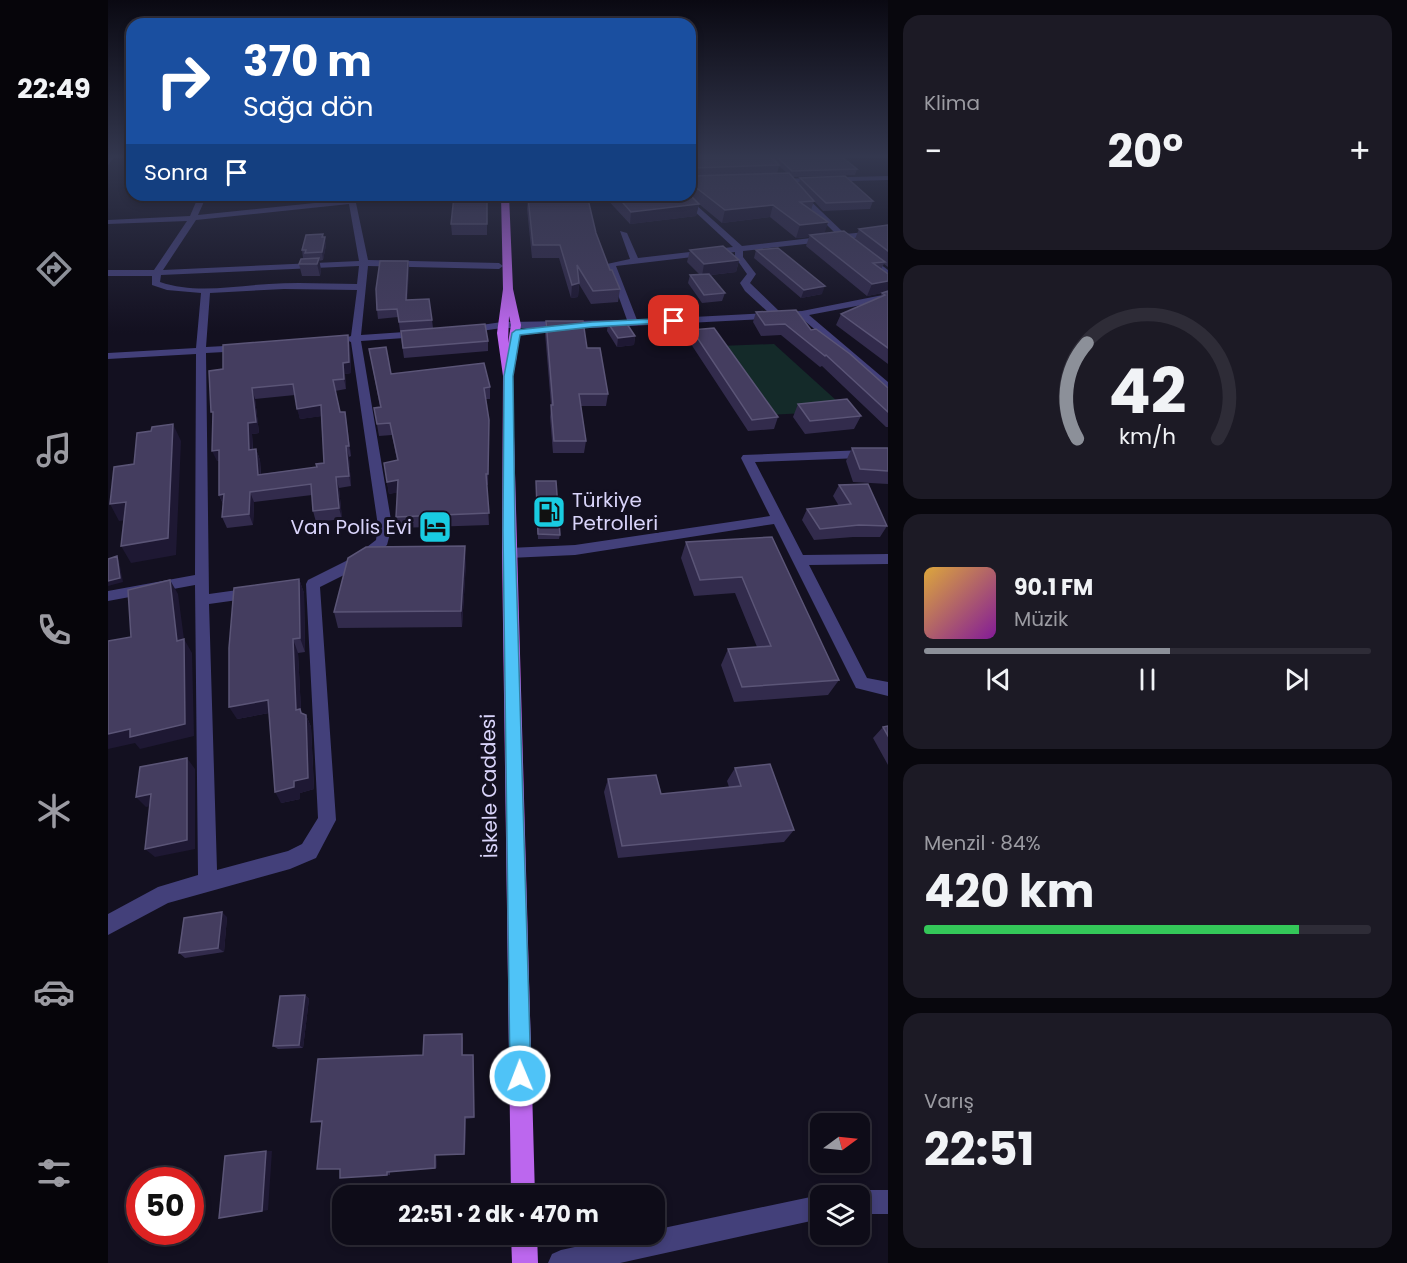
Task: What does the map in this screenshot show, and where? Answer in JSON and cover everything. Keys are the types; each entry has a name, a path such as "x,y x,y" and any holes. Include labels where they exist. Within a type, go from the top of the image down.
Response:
{"main road":[{"name":"İskele Caddesi","path":"506,216 508,289 516,329 508,376"},
{"name":"İskele Caddesi","path":"508,289 502,329 508,376 509,553 523,1185"},
{"path":"524,1245 525,1263"}],"street":[{"path":"108,222 211,216"},
{"path":"108,924 165,894 290,860 309,851 327,820 307,585 359,561 382,542 385,526 356,339 364,263 355,216"},
{"path":"704,216 739,248 739,257 752,273 745,283 748,289 777,315"},
{"path":"822,216 851,244"},
{"path":"193,218 157,273 155,283 165,288 206,290 283,286 363,287"},
{"path":"633,323 612,264 888,232"},
{"path":"623,233 635,261"},
{"path":"860,251 888,272"},
{"path":"108,273 157,273 364,263 500,266"},
{"path":"206,290 201,351 201,600 208,882"},
{"path":"875,298 888,291"},
{"path":"502,329 802,314 888,297"},
{"path":"802,314 888,387"},
{"path":"332,341 426,334"},
{"path":"108,356 249,348"},
{"path":"888,453 747,458 862,683 888,689"},
{"path":"509,553 575,550 780,519"},
{"path":"801,560 888,559"},
{"path":"108,596 201,579"},
{"path":"201,600 266,592"},
{"path":"870,1202 888,1202"},
{"path":"561,1263 810,1209"}],"green space":[{"path":"774,344 848,411 766,415 720,346"}],"building":[{"path":"452,216 487,216 487,224 451,224"},
{"path":"530,216 592,216 610,270 620,289 593,291 577,265 579,283 572,285 560,245 533,245"},
{"path":"788,216 820,216 828,222 800,225"},
{"path":"888,225 888,251 859,229"},
{"path":"844,231 885,262 873,263 888,274 888,281 872,284 810,235"},
{"path":"323,234 322,237 325,237 322,252 305,253 306,250 302,250 306,235"},
{"path":"723,246 739,260 704,264 690,250"},
{"path":"778,248 825,286 804,290 756,250"},
{"path":"319,258 317,264 299,264 301,259"},
{"path":"380,261 408,261 406,300 429,299 432,320 399,322 397,309 377,310 376,289"},
{"path":"709,274 725,293 704,295 690,275"},
{"path":"888,291 888,348 841,314 885,295 882,293"},
{"path":"796,310 811,330 816,329 850,354 888,388 888,412 826,355 785,324 765,325 756,312"},
{"path":"546,321 583,321 587,348 600,348 608,394 579,394 586,441 554,441"},
{"path":"625,321 635,336 618,338 608,323"},
{"path":"485,324 488,341 403,348 401,331"},
{"path":"714,328 778,417 752,420 692,330"},
{"path":"348,335 349,362 343,363 344,379 333,380 340,412 345,412 349,446 346,446 349,476 336,477 339,508 313,511 311,484 250,492 249,514 222,517 224,494 219,495 219,450 212,451 213,412 211,412 209,371 223,369 223,345","holes":["293,384 297,409 321,405 324,463 316,464 317,467 258,475 256,449 249,450 248,423 256,422 252,388"]},
{"path":"386,347 391,374 484,363 490,387 484,388 489,420 488,474 486,474 489,513 396,517 398,480 387,482 384,463 398,460 390,423 377,424 374,408 381,407 369,349"},
{"path":"847,399 861,416 810,421 798,404"},
{"path":"173,424 168,538 121,546 126,502 110,504 114,467 134,464 137,433 151,431 152,427"},
{"path":"852,448 888,448 888,471 860,469"},
{"path":"536,481 556,481 560,535 538,534"},
{"path":"868,484 887,526 859,525 820,529 807,509 851,504 839,485"},
{"path":"772,537 839,680 742,687 728,649 771,646 742,577 700,580 686,542"},
{"path":"465,546 461,611 334,612 348,558 366,547"},
{"path":"117,556 120,578 108,581 108,559"},
{"path":"299,579 300,638 293,639 296,710 300,709 301,713 306,715 308,778 294,781 294,787 275,792 268,700 229,707 229,648 234,588"},
{"path":"170,580 177,641 184,639 185,724 130,737 130,729 108,734 108,641 131,637 128,590"},
{"path":"888,726 888,736 883,727"},
{"path":"187,758 187,840 145,849 151,794 136,797 140,767"},
{"path":"770,764 794,830 622,846 608,779 656,775 661,794 741,786 735,768"},
{"path":"222,912 218,948 179,953 184,918"},
{"path":"305,995 299,1045 273,1046 280,996"},
{"path":"462,1034 462,1055 473,1055 474,1117 465,1117 464,1154 435,1155 435,1168 387,1172 387,1175 340,1178 340,1169 317,1169 322,1121 311,1122 318,1059 423,1055 424,1035"},
{"path":"266,1151 262,1211 219,1218 225,1156"}],"place":[{"name":"Türkiye Petrolleri","path":"549,512"},
{"name":"Van Polis Evi","path":"435,527"}],"route":[{"path":"520,1076 508,376 516,333 592,325 674,321"}]}
